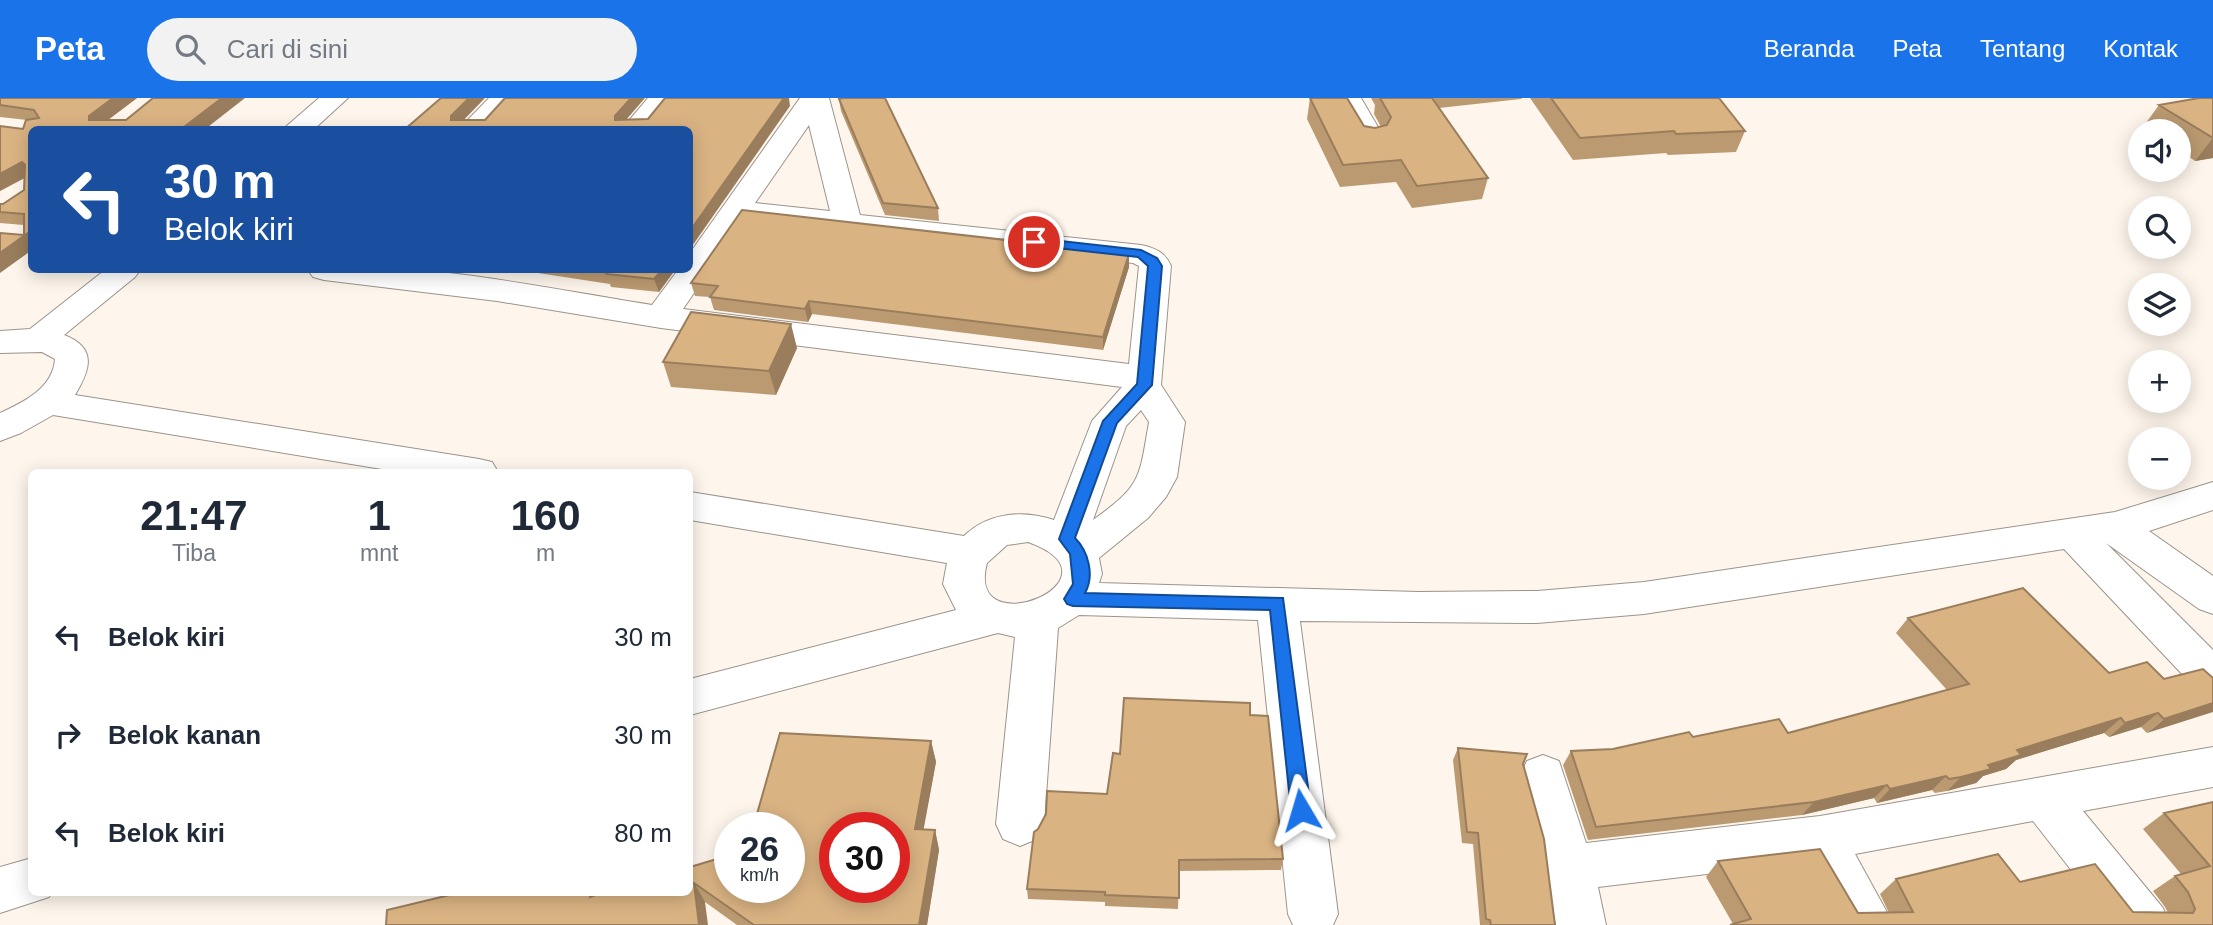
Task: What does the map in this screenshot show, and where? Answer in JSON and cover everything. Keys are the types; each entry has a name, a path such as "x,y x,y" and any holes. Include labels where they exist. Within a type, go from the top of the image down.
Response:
{"street":[{"path":"301,126 335,98"},
{"path":"476,126 505,98"},
{"path":"638,126 662,98"},
{"path":"693,271 815,98"},
{"path":"815,98 847,221"},
{"path":"1348,98 1371,139"},
{"path":"734,210 1141,254 1148,257 1155,266 1145,381 1167,422 1157,479 1144,498 1124,518 1072,545"},
{"path":"38,339 120,273"},
{"path":"381,273 506,280 662,317 1145,381"},
{"path":"662,317 692,273"},
{"path":"0,342 38,339 56,343 67,350 72,360 71,373 62,388 46,402 0,429"},
{"path":"1020,824 1056,609 1082,584 1072,545 1110,421 1145,381"},
{"path":"46,402 460,469"},
{"path":"1072,545 1050,531 1030,527 1009,529 990,536 971,552 962,578 966,594 977,608 995,617 1016,622 1056,609 1277,603 1497,608 1644,598 2115,527 2213,496"},
{"path":"693,506 971,552"},
{"path":"2115,527 2213,598"},
{"path":"2073,534 2213,678"},
{"path":"1277,603 1313,914"},
{"path":"693,696 995,617"},
{"path":"1569,868 1820,838 2213,767"},
{"path":"1543,775 1569,868 1581,925"},
{"path":"2042,796 2145,925"},
{"path":"1820,838 1869,925"},
{"path":"0,890 28,882"}],"building":[{"path":"0,98 113,98 89,116 89,120 126,120 153,98 222,98 185,126 28,126 28,233 0,253 0,233 24,235 24,214 0,212 0,204 24,190 25,165 22,162 0,174 0,126 23,129 26,120 39,118 34,110 0,105"},
{"path":"441,98 469,98 451,116 451,120 485,120 505,98 631,98 615,116 615,120 648,119 665,98 784,98 693,227 693,126 409,126"},
{"path":"885,98 938,208 883,203 839,99"},
{"path":"1310,98 1347,98 1364,126 1375,128 1387,125 1391,117 1380,98 1432,98 1488,178 1417,186 1401,160 1343,165"},
{"path":"1551,98 1719,98 1745,131 1676,134 1674,131 1580,138"},
{"path":"2213,98 2213,138 2191,125 2191,119 2182,119 2159,105"},
{"path":"742,210 1129,254 1103,337 809,301 805,309 710,297 718,286 691,283"},
{"path":"606,273 659,273 654,279"},
{"path":"691,312 791,324 769,371 663,362"},
{"path":"2023,588 2109,673 2147,662 2164,679 2203,669 2213,678 2213,703 2164,719 2158,713 2125,723 2121,718 2017,750 2021,755 1988,765 1991,769 1961,777 1949,779 1946,776 1890,789 1887,785 1814,802 1596,827 1571,751 1613,749 1689,732 1693,737 1779,719 1788,733 1969,684 1908,618"},
{"path":"1124,698 1250,703 1250,715 1268,716 1283,859 1179,860 1179,898 1027,889 1034,832 1046,814 1047,791 1107,794 1113,753 1120,754"},
{"path":"780,733 931,741 915,829 935,830 919,925 754,925 723,903 805,903 805,812 758,812"},
{"path":"1458,748 1527,754 1523,764 1544,839 1555,925 1491,925 1490,920 1486,919 1478,833 1467,832"},
{"path":"2213,802 2213,925 1730,925 1751,919 1718,861 1820,849 1858,913 1913,912 1896,879 1998,854 2020,882 2095,864 2133,912 2193,913 2195,909 2188,892 2175,876 2210,866 2164,813"},
{"path":"714,860 714,897 694,883 699,925 386,925 387,910 445,896 693,896 693,866"}],"route":[{"path":"1034,242 1141,254 1153,261 1155,266 1144,385 1110,421 1067,539 1078,552 1082,584 1073,599 1277,603 1301,810"}]}
